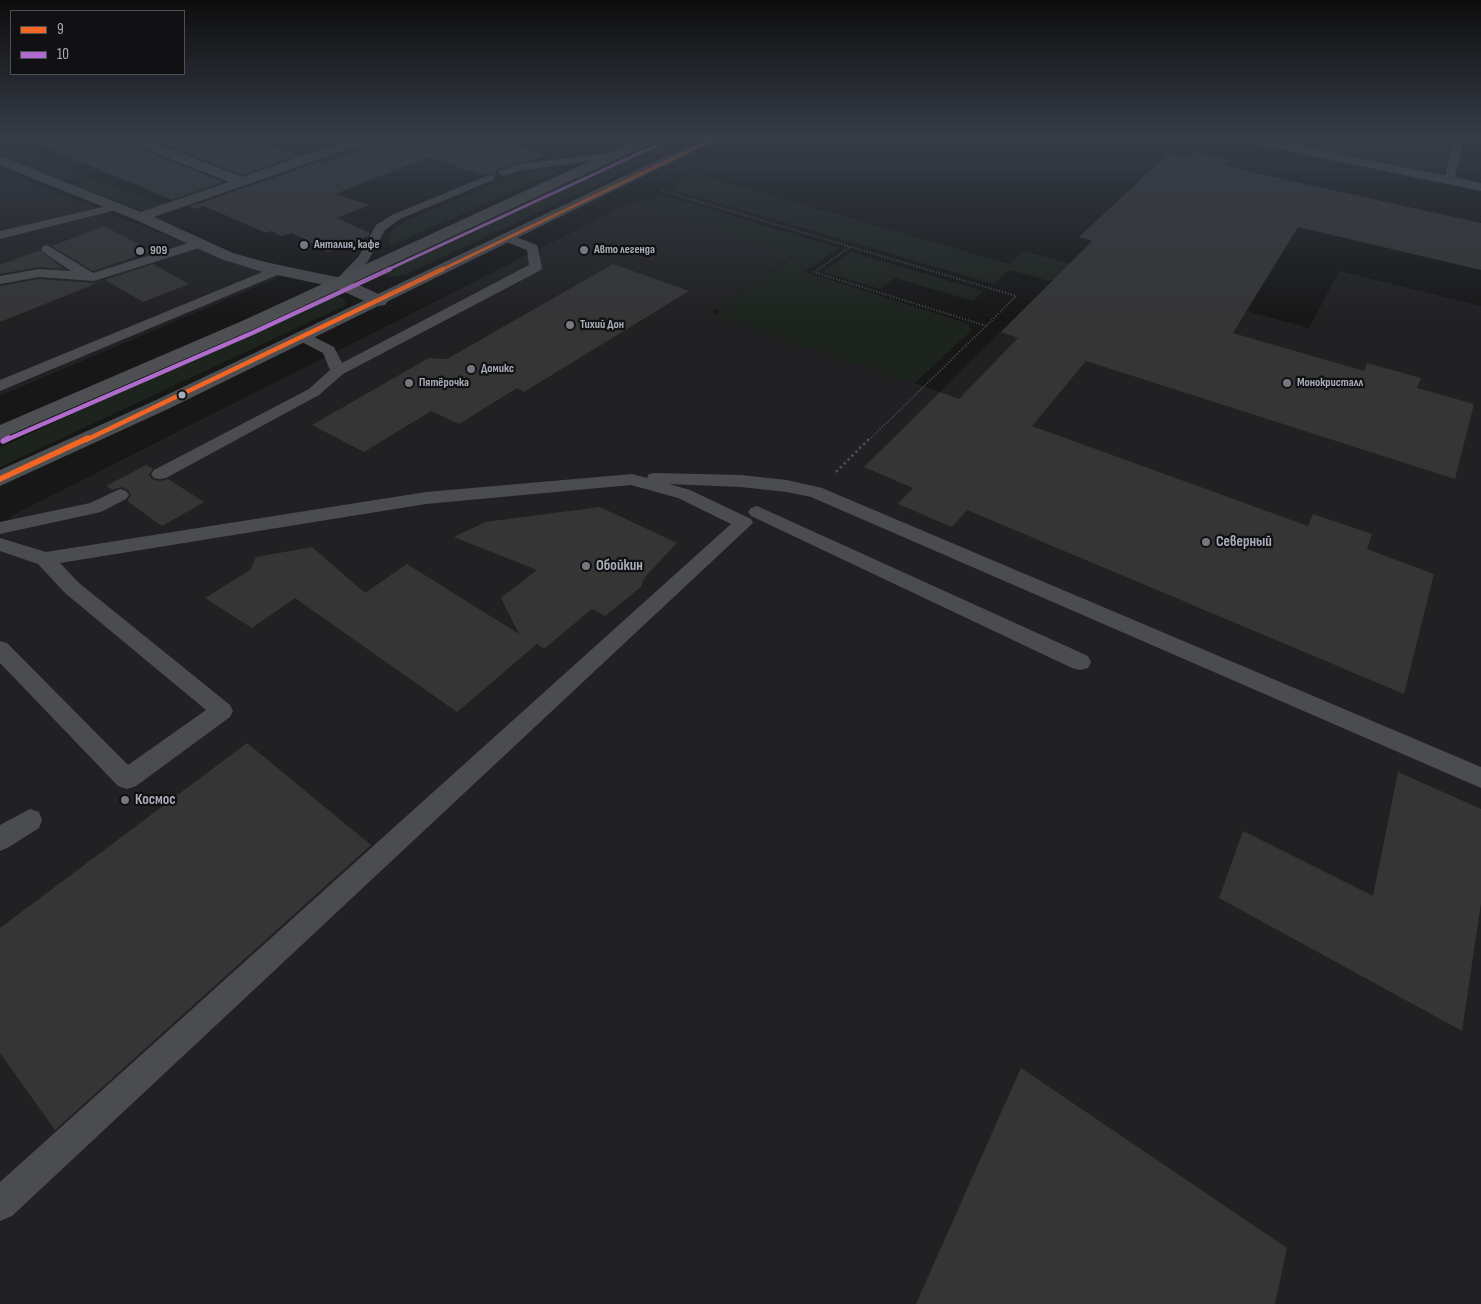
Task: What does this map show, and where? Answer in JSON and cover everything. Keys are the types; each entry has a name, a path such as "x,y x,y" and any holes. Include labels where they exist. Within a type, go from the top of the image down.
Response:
{"main road":[{"path":"0,433 340,283 520,199"},
{"path":"0,479 379,301 589,199"}],"street":[{"path":"96,199 142,217 227,256 277,270 340,283 379,301"},
{"path":"142,217 194,199"}],"lane":[{"path":"340,283 364,258 380,228 396,217 439,199"},
{"path":"0,234 39,227 116,207"},
{"path":"160,474 314,392 338,371 536,267 533,248 508,238"},
{"path":"0,280 39,273 94,277 198,244"},
{"path":"46,249 86,276"},
{"path":"0,386 277,270"},
{"path":"303,336 329,350 338,371"},
{"path":"0,544 45,559 426,498 657,477 741,481 787,486 816,492 1481,778"},
{"path":"632,479 684,494 751,517 1080,662"},
{"path":"0,1204 787,486"},
{"path":"0,528 95,508 120,496"},
{"path":"0,649 127,779 222,711 72,588 45,559"},
{"path":"0,840 30,820"}],"path":[{"path":"687,199 1016,296 816,492"},
{"path":"850,247 814,272 986,326"}],"shaded area":[{"path":"0,199 73,199 222,257 284,275 0,396"},
{"path":"112,199 149,199 166,205 146,212"},
{"path":"457,199 496,199 390,246 389,236 393,229 405,221"},
{"path":"533,199 567,199 405,275 391,277 381,273 384,267"},
{"path":"642,199 675,199 839,248 805,272 969,324 971,331 916,382 904,381 720,317 717,308 795,255 632,204"},
{"path":"703,199 783,199 1009,264 1023,251 1078,266 1061,283 1009,270 994,284"},
{"path":"630,203 795,254 712,312 940,392 1070,263 1309,328 1339,271 1481,306 1481,1304 0,1304 0,526 15,514"},
{"path":"850,252 984,291 973,301 895,278 880,289 823,272"},
{"path":"337,296 346,300 344,306 0,467 0,448 324,297"}],"building":[{"path":"212,199 350,199 369,205 337,218 370,233 368,236 328,252 292,233 281,236 271,231 266,233 204,206 196,209 189,207"},
{"path":"1120,199 1372,199 1481,223 1481,270 1298,227 1233,333 1364,371 1367,363 1421,378 1417,388 1474,404 1455,479 1086,361 1032,426 1308,526 1313,514 1372,534 1367,549 1434,574 1404,694 967,510 952,527 898,504 913,488 864,467 940,392 959,399 1018,338 1001,332 1092,241 1079,237"},
{"path":"104,226 152,251 93,271 52,246"},
{"path":"40,250 64,269 39,267 0,274 0,265"},
{"path":"153,264 189,284 143,302 105,280 0,322 0,286 39,279 95,283"},
{"name":"Тихий Дон","path":"613,264 689,291 524,392 517,388 459,424 431,411 364,452 312,425 429,358 447,359"},
{"path":"146,465 153,469 149,474 152,479 160,481 168,479 204,502 162,526 127,501 131,495 128,490 121,487 113,490 106,486"},
{"path":"600,507 677,543 644,578 641,587 605,616 592,609 544,649 537,644 457,712 295,598 252,628 205,598 250,570 256,557 312,547 365,593 407,564 519,634 501,598 537,570 454,537 485,522"},
{"path":"247,743 371,845 55,1130 0,1053 0,928"},
{"path":"1398,772 1481,809 1481,903 1462,1031 1219,898 1243,831 1373,896"},
{"path":"1021,1068 1287,1248 1275,1304 916,1304"}],"transit line":[{"name":"10","path":"3,441 252,333 541,199"},
{"name":"9","path":"0,479 161,405 589,199"}],"place":[{"name":"Анталия, кафе","path":"304,245"},
{"name":"Авто легенда","path":"584,250"},
{"name":"909","path":"140,251"},
{"name":"Тихий Дон","path":"570,325"},
{"name":"Домикс","path":"471,369"},
{"name":"Пятёрочка","path":"409,383"},
{"name":"Монокристалл","path":"1287,383"},
{"name":"Северный","path":"1206,542"},
{"name":"Обойкин","path":"586,566"},
{"name":"Космос","path":"125,800"}]}
